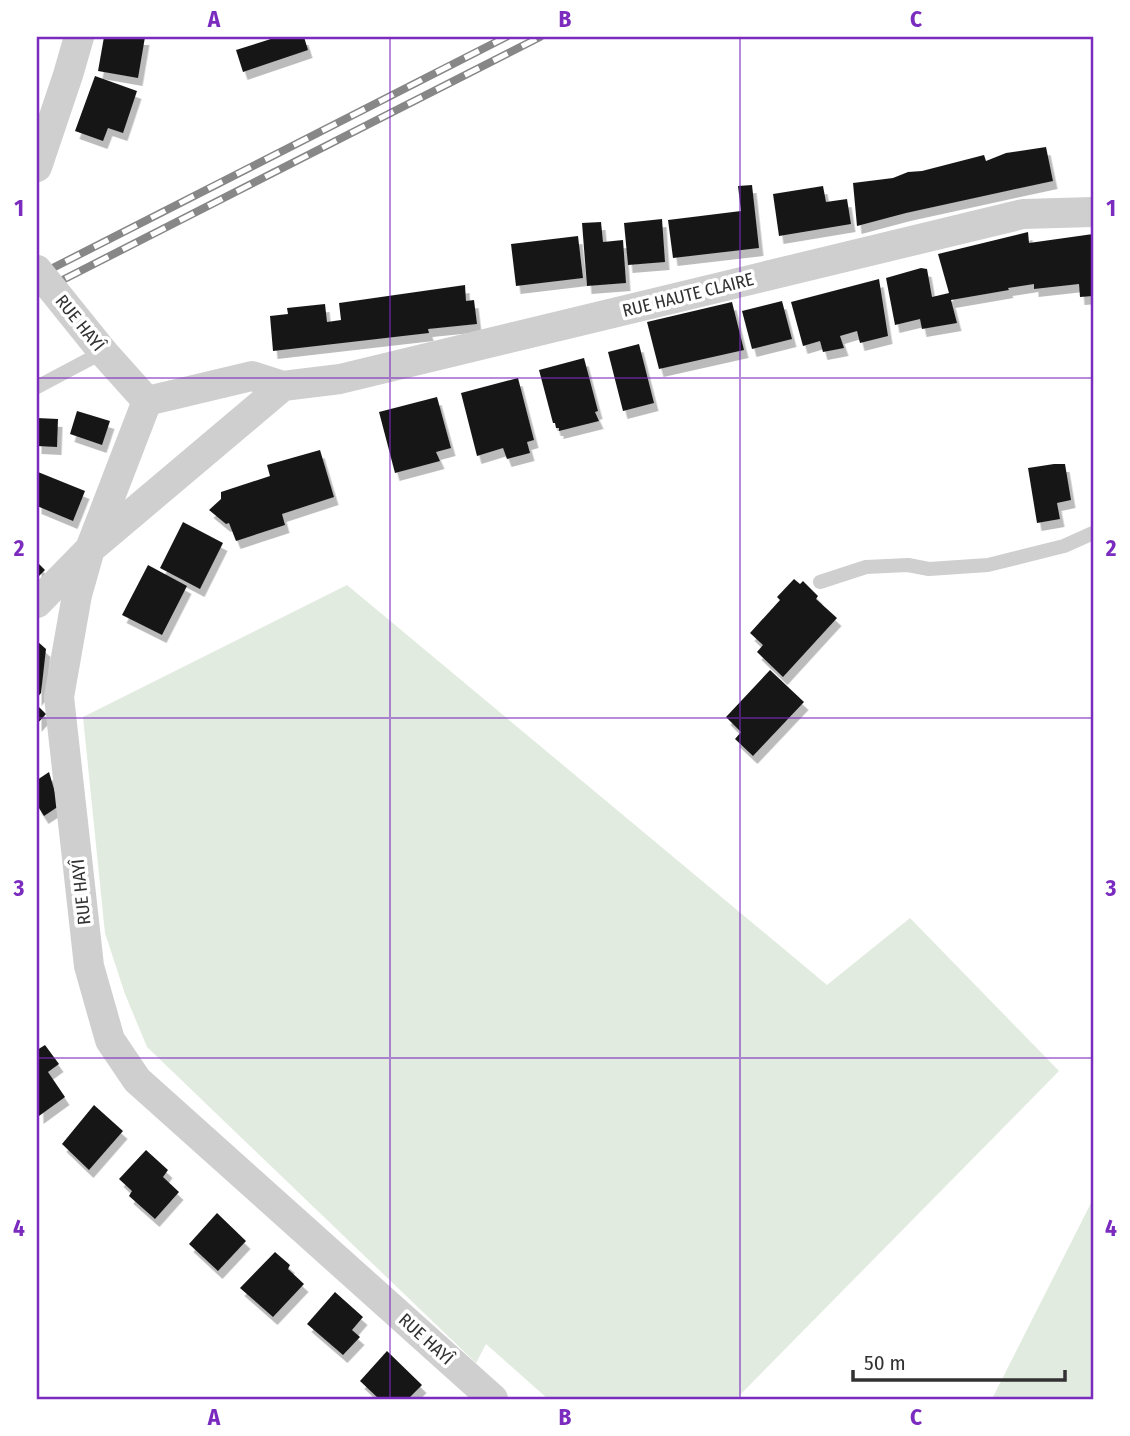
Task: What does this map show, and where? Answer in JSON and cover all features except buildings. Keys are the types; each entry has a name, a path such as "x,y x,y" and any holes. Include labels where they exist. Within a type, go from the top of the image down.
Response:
{"street":[{"path":"37,167 79,37"},
{"name":"RUE HAUTE CLAIRE","path":"283,386 340,379 1023,214 1093,212"},
{"name":"RUE HAYÎ","path":"37,270 103,352 148,401 90,549 77,595 59,697 89,966 110,1040 136,1080 494,1399"},
{"path":"148,401 253,376 283,386"},
{"path":"37,603 90,549 283,386"}],"lane":[{"path":"37,387 103,352"},
{"path":"820,582 866,567 908,565 929,569 988,565 1064,547 1093,533"}],"shaded area":[{"path":"347,585 827,985 910,918 1059,1071 736,1399 548,1399 486,1344 476,1363 147,1047 125,994 105,933 83,717"},
{"path":"1093,1199 1092,1399 992,1399"}],"railway":[{"path":"37,276 506,37"},
{"path":"37,293 540,37"}]}
